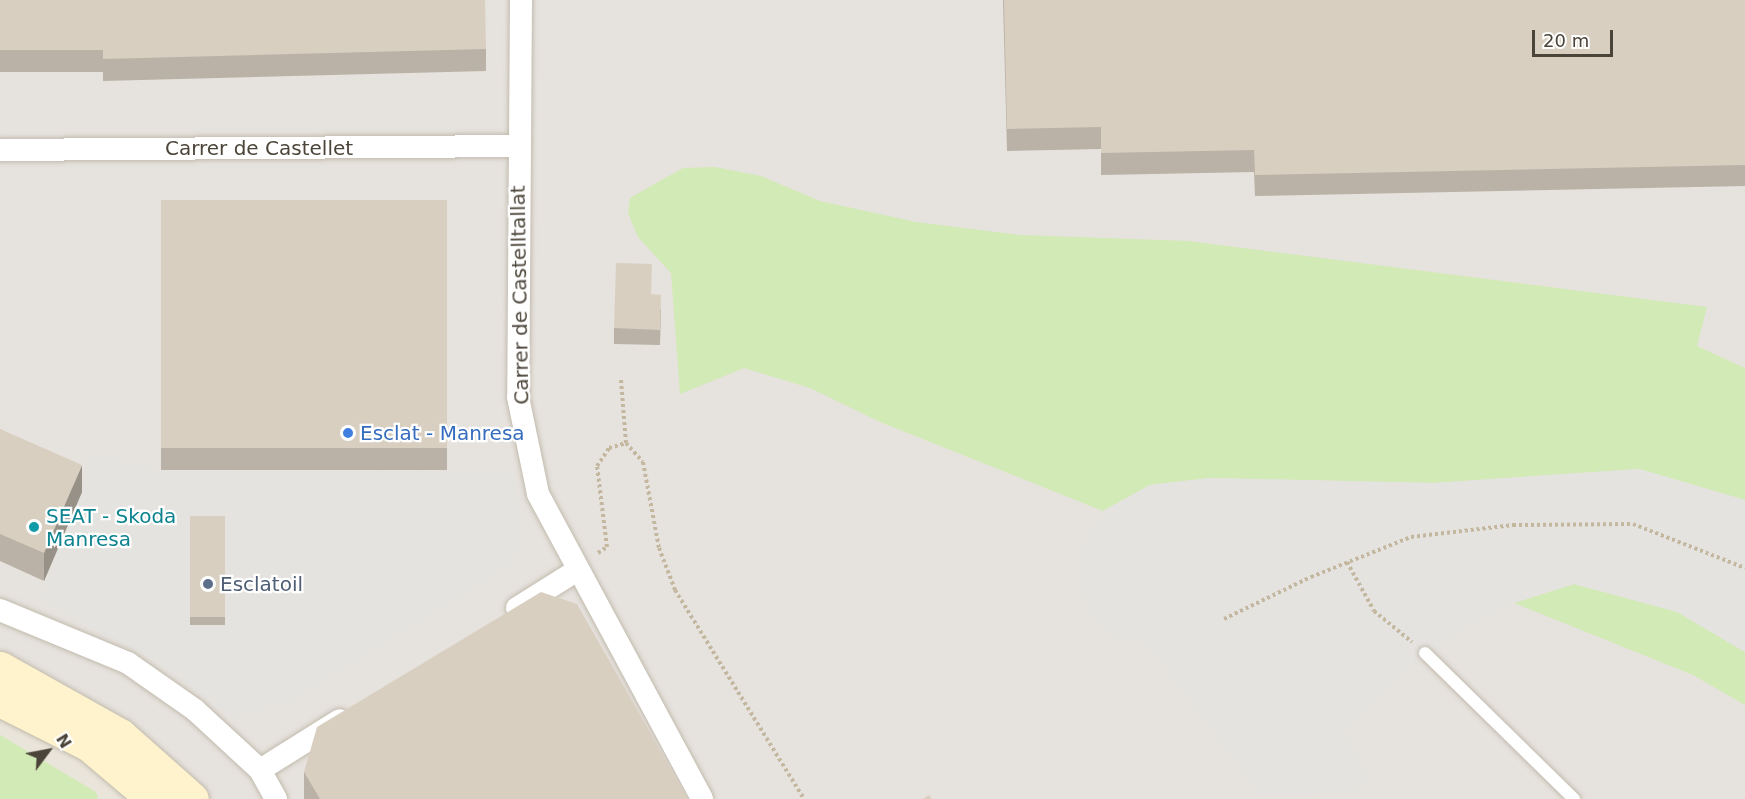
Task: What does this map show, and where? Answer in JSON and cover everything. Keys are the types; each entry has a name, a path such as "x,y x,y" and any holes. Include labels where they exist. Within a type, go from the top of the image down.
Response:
{"main road":[{"path":"0,668 120,735 192,799"},
{"path":"0,700 88,744 153,799"}],"street":[{"name":"Carrer de Castelltallat","path":"521,0 518,146 518,397 538,494 575,568 702,799"},
{"name":"Carrer de Castellet","path":"0,150 518,146"},
{"path":"497,621 575,568"},
{"path":"0,610 128,663 195,710 260,770 276,799"},
{"path":"260,770 358,708"}],"lane":[{"path":"1425,653 1561,793 1574,799"}],"path":[{"path":"621,380 626,443 643,462 659,548 675,590 804,799"},
{"path":"575,568 607,547 597,466 609,447 626,443"},
{"path":"1224,619 1347,562 1411,537 1513,525 1633,524 1745,568"},
{"path":"1347,562 1374,611 1425,653"}],"shaded area":[{"path":"0,0 1745,0 1745,799 209,799 154,744 0,686"},
{"path":"91,448 160,470 446,472 512,468 525,536 513,565 293,702 234,719 154,660 39,599 82,492"},
{"path":"1639,469 1745,500 1745,652 1677,612 1574,584 1514,603 1426,653 1346,732 1375,789 1261,797 1145,645 1102,635 1082,600 1078,548 1103,511 1150,485 1210,478 1433,483"},
{"path":"0,686 141,799 0,799"}],"green space":[{"path":"715,167 761,176 820,201 916,222 1021,235 1188,241 1707,307 1697,346 1745,368 1745,500 1639,469 1433,483 1210,478 1150,485 1103,511 880,422 810,388 744,368 680,394 671,273 638,237 628,213 630,198 683,168"},
{"path":"1574,584 1678,612 1745,652 1745,705 1693,675 1514,603"},
{"path":"0,735 96,792 98,799 0,799"}],"building":[{"path":"0,0 485,0 486,49 103,59 103,50 0,50"},
{"path":"1004,0 1745,0 1745,165 1255,175 1254,150 1101,153 1101,127 1007,129"},
{"path":"161,200 447,200 447,448 161,448"},
{"path":"616,263 652,264 651,294 661,295 660,330 614,328"},
{"name":"SEAT - Skoda Manresa","path":"0,429 82,465 44,553 0,534"},
{"path":"190,516 225,516 225,617 190,617"},
{"path":"541,592 577,604 688,799 320,799 304,772 317,727"}],"place":[{"name":"Esclat - Manresa","path":"348,433"},
{"name":"SEAT - Skoda Manresa","path":"34,527"},
{"name":"Esclatoil","path":"208,584"}]}
